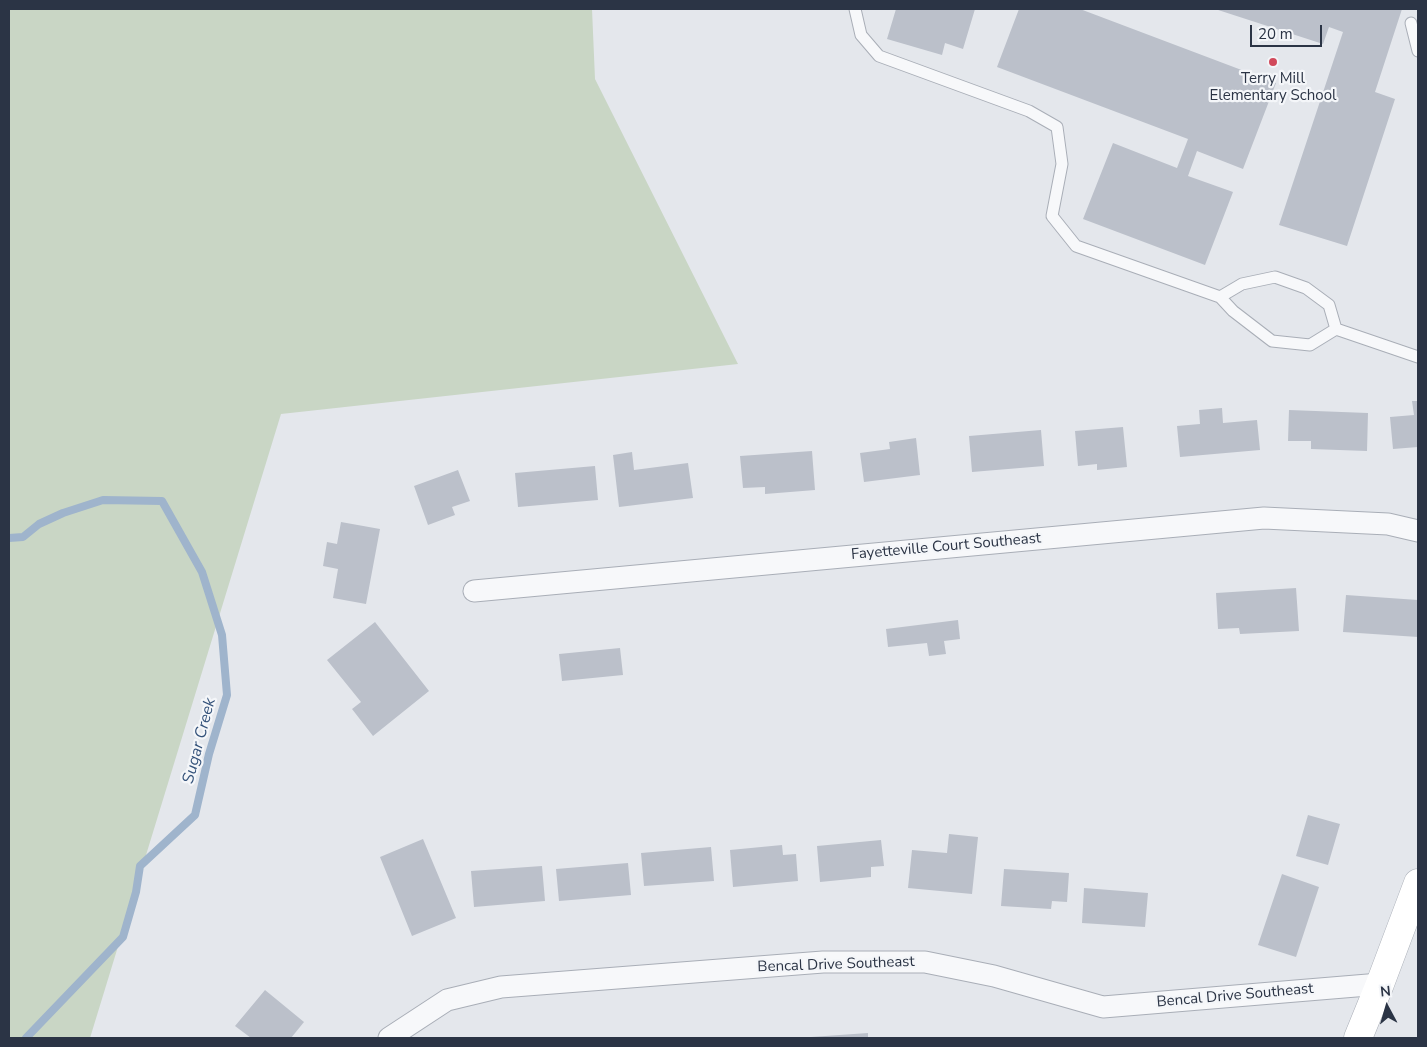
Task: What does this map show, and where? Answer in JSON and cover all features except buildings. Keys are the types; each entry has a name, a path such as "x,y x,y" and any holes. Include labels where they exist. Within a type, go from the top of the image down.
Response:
{"street":[{"name":"Fayetteville Court Southeast","path":"474,591 1264,518 1388,524 1418,531"},
{"path":"1358,1038 1415,901"},
{"name":"Bencal Drive Southeast","path":"389,1038 447,1000 501,988 823,962 925,962 994,976 1103,1007 1380,984"}],"lane":[{"path":"855,9 861,35 879,56 1029,112 1057,127 1062,164 1052,216 1076,246 1220,297 1233,311 1272,341 1310,345 1336,328"},
{"path":"1411,23 1418,50"},
{"path":"1220,297 1242,284 1275,276 1306,288 1329,305 1336,328"},
{"path":"1336,328 1418,357"}],"green space":[{"path":"9,9 592,9 595,79 738,364 281,414 90,1038 9,1038"}],"waterway":[{"name":"Sugar Creek","path":"9,538 23,537 39,524 63,513 103,500 162,501 202,572 222,635 227,695 209,754 195,815 140,866 136,892 123,937 26,1038"}],"place":[{"name":"Terry Mill Elementary School","path":"1273,62"}]}
